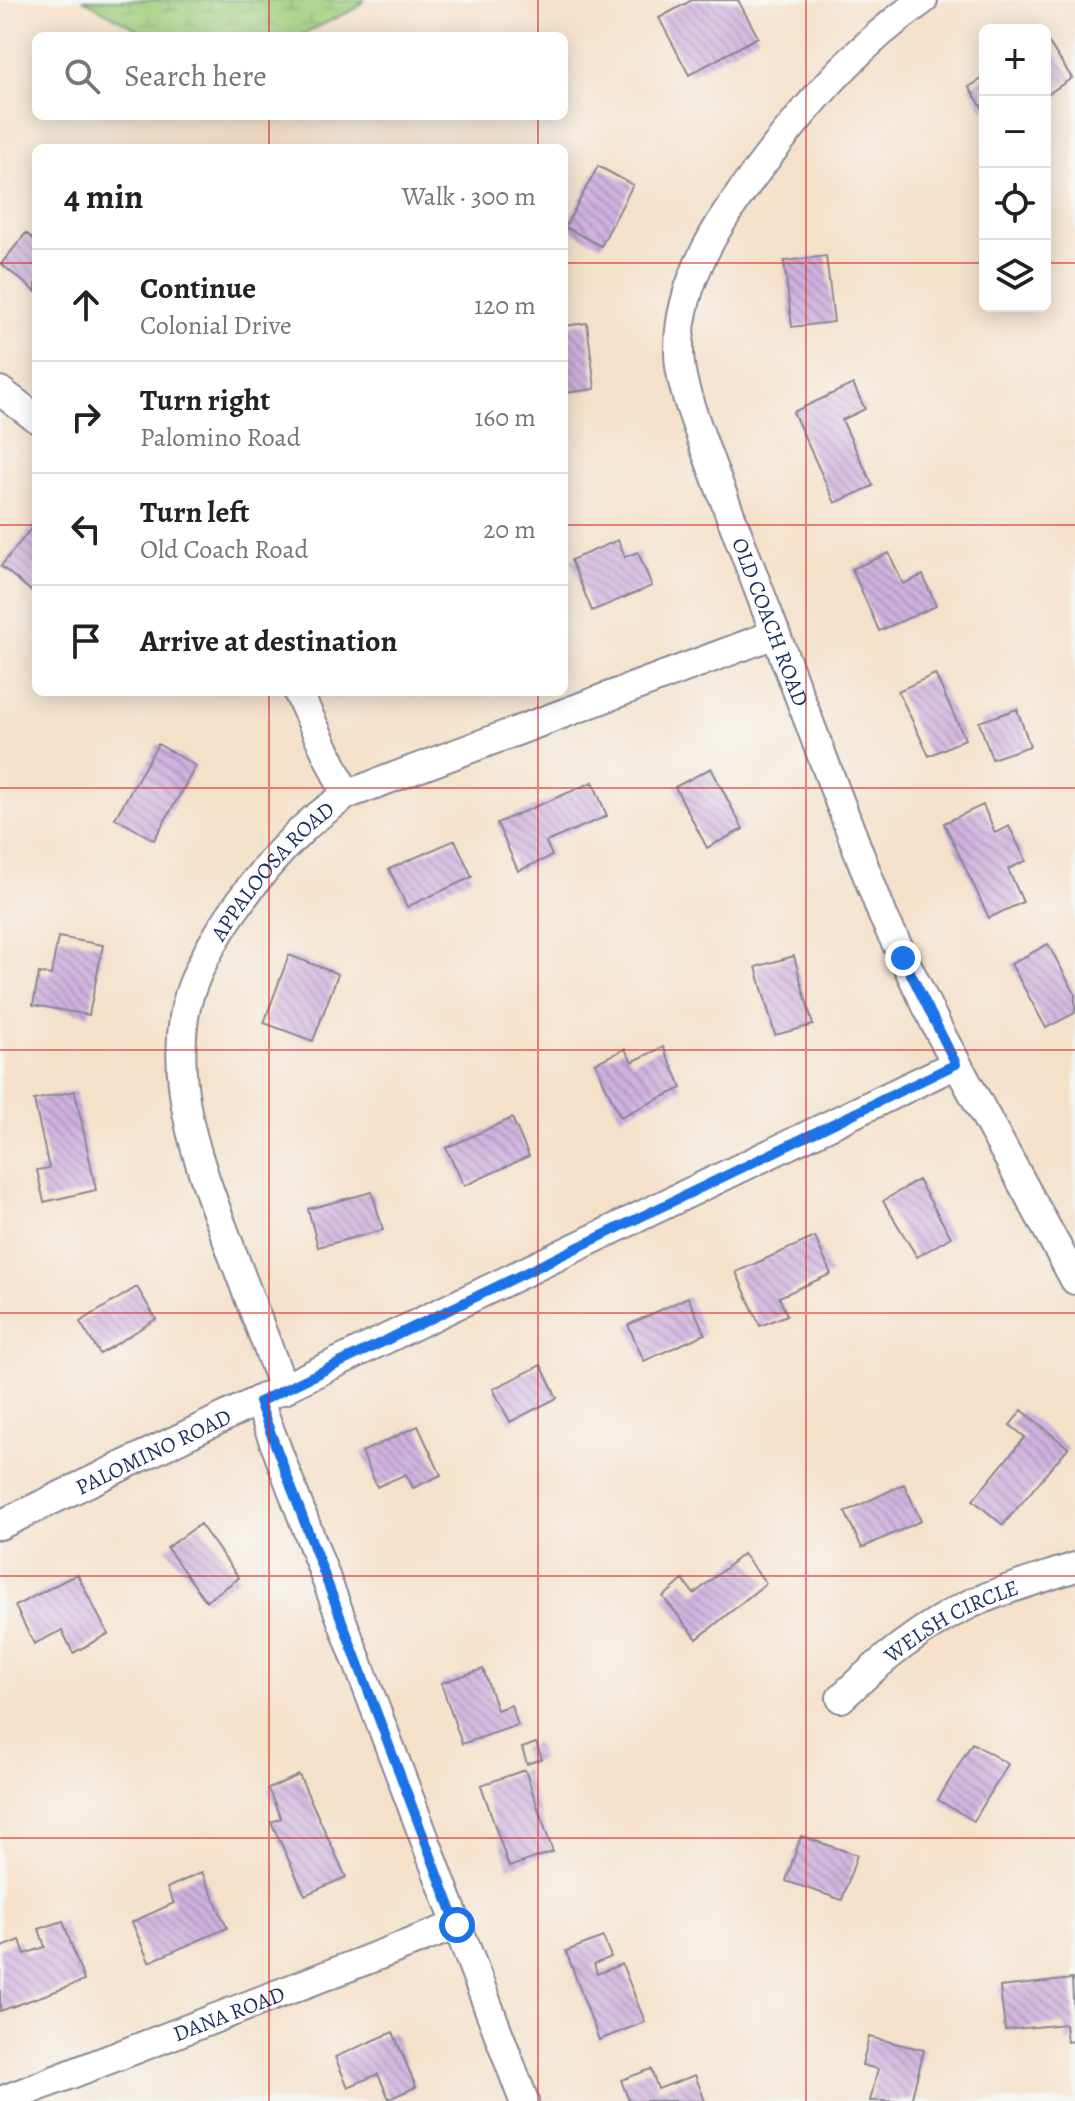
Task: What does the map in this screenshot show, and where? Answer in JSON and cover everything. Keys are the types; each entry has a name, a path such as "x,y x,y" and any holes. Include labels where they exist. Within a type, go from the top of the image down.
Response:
{"street":[{"name":"OLD COACH ROAD","path":"923,0 862,49 822,88 729,207 695,273 684,311 679,352 687,392 704,446 883,916 956,1064 1075,1280"},
{"path":"3,398 32,416"},
{"name":"APPALOOSA ROAD","path":"524,2101 457,1925 272,1396 197,1159 185,1109 181,1060 184,1015 195,981 212,946 264,869 304,828 346,795 775,634"},
{"path":"300,696 346,795"},
{"name":"PALOMINO ROAD","path":"0,1525 956,1064"},
{"name":"WELSH CIRCLE","path":"841,1698 879,1662 942,1619 972,1604 1075,1567"},
{"name":"DANA ROAD","path":"1,2101 457,1925"}],"green space":[{"path":"84,0 364,0 357,8 307,32 142,32"}],"building":[{"path":"692,0 738,0 758,37 689,75 659,18"},
{"path":"1051,46 1072,78 1051,92"},
{"path":"979,81 979,103 969,87"},
{"path":"598,166 633,185 601,246 568,229 568,221"},
{"path":"26,233 32,238 32,289 1,264"},
{"path":"826,256 834,322 792,327 784,261"},
{"path":"587,323 595,389 568,392 568,325"},
{"path":"853,384 865,409 842,420 873,486 835,503 793,412"},
{"path":"32,527 32,592 1,566"},
{"path":"618,540 625,557 638,552 652,586 592,611 571,560"},
{"path":"889,553 903,584 923,575 936,606 879,631 852,569"},
{"path":"935,674 965,739 929,756 898,691"},
{"path":"1017,709 1030,746 992,759 979,722"},
{"path":"158,744 196,766 154,840 115,818"},
{"path":"711,768 743,829 707,848 675,787"},
{"path":"593,782 607,816 546,842 552,856 518,871 497,823"},
{"path":"983,805 995,833 1009,826 1026,861 1008,869 1023,902 989,918 944,823"},
{"path":"455,840 472,877 407,907 389,869"},
{"path":"58,937 103,945 89,1015 33,1005 39,973 51,975"},
{"path":"1048,944 1075,994 1075,1013 1046,1028 1011,964"},
{"path":"289,955 338,974 313,1041 264,1023"},
{"path":"794,956 813,1025 775,1035 756,967"},
{"path":"663,1047 682,1088 620,1117 595,1063 625,1049 632,1062"},
{"path":"75,1091 96,1190 44,1202 37,1170 49,1168 34,1100"},
{"path":"512,1118 529,1156 464,1186 446,1148"},
{"path":"918,1180 951,1237 917,1257 883,1201"},
{"path":"372,1192 383,1230 318,1247 308,1209"},
{"path":"815,1237 831,1274 779,1297 787,1315 760,1326 736,1272"},
{"path":"137,1287 156,1319 100,1354 80,1322"},
{"path":"688,1297 705,1334 644,1361 628,1325"},
{"path":"541,1365 557,1398 510,1422 493,1389"},
{"path":"1022,1410 1068,1448 1003,1525 973,1500 1025,1437 1010,1425"},
{"path":"418,1426 441,1475 413,1488 406,1474 377,1487 362,1452"},
{"path":"904,1484 921,1521 862,1548 845,1512"},
{"path":"200,1524 239,1578 206,1601 167,1548"},
{"path":"743,1554 766,1583 697,1639 663,1597 683,1580 694,1594"},
{"path":"77,1574 108,1634 73,1653 62,1630 34,1644 15,1606"},
{"path":"483,1669 497,1710 511,1705 518,1725 462,1744 441,1683"},
{"path":"536,1743 542,1759 527,1764 522,1748"},
{"path":"972,1743 1008,1764 974,1821 938,1800"},
{"path":"525,1770 553,1852 509,1867 481,1785"},
{"path":"299,1775 346,1877 305,1895 271,1822 281,1818 268,1789"},
{"path":"801,1836 857,1855 842,1900 786,1881"},
{"path":"202,1872 227,1928 149,1962 132,1922 174,1903 167,1888"},
{"path":"63,1921 84,1981 0,2011 0,1948 20,1940 25,1954 45,1947 39,1929"},
{"path":"603,1937 611,1957 594,1964 597,1974 622,1964 645,2022 599,2040 566,1951"},
{"path":"1072,1979 1075,2041 1067,2042 1065,2024 1005,2030 1000,1987"},
{"path":"393,2032 416,2087 389,2099 378,2074 348,2087 335,2057"},
{"path":"869,2037 924,2050 911,2101 870,2101 878,2069 862,2065"},
{"path":"651,2069 658,2089 695,2075 705,2101 629,2101 621,2080"}],"route":[{"path":"457,1925 259,1402 956,1064 903,958"}]}
